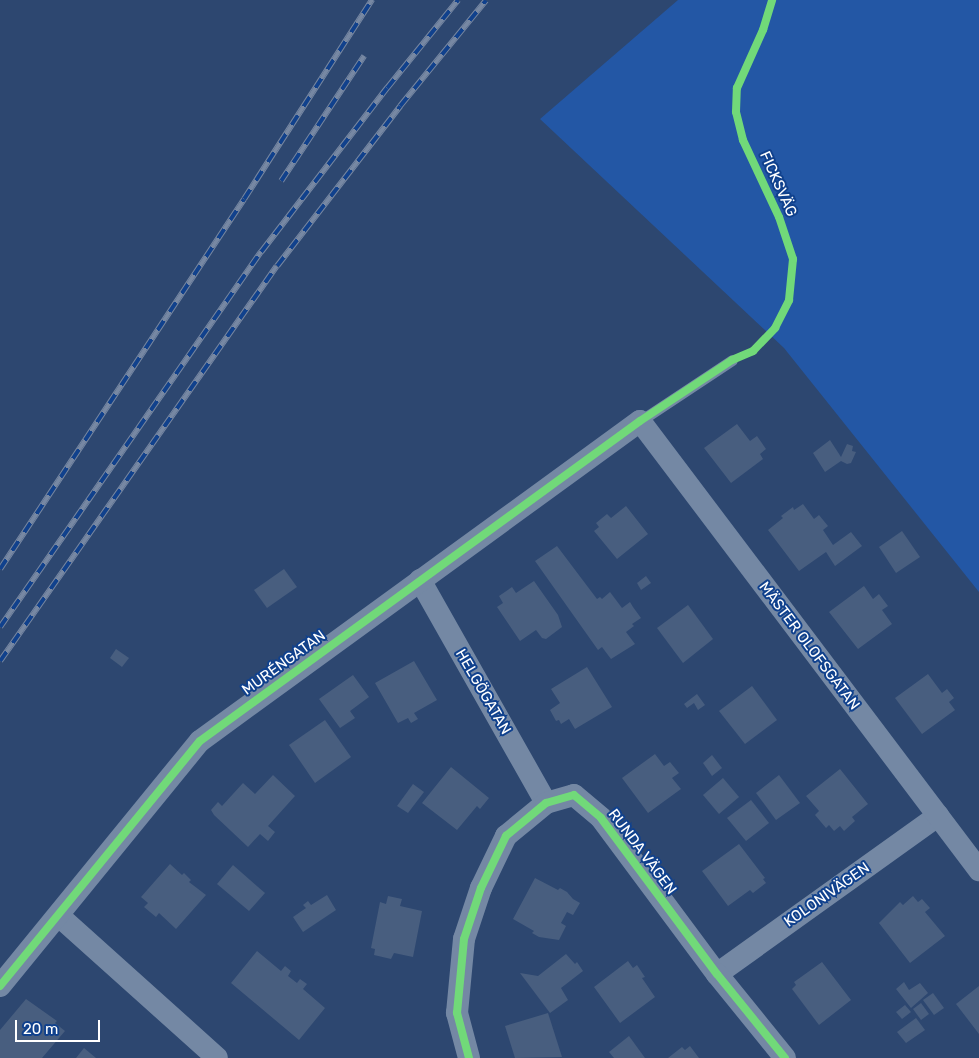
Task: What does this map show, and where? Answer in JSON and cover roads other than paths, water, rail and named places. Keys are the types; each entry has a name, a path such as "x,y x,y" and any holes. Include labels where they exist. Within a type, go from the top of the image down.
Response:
{"street":[{"name":"MURÉNGATAN","path":"0,986 200,741 640,421"},
{"name":"MÄSTER OLOFSGATAN","path":"640,421 979,870"},
{"name":"HELGÖGATAN","path":"420,580 546,804"},
{"name":"RUNDA VÄGEN","path":"469,1058 457,1013 464,939 480,888 506,836 546,804 574,795 600,818 716,974 785,1058"},
{"name":"KOLONIVÄGEN","path":"716,974 938,816"},
{"path":"59,916 208,1055"}],"lane":[{"path":"640,421 732,360"}],"railway":[{"path":"0,569 244,199 372,0"},
{"path":"0,627 261,252 387,88 458,0"},
{"path":"0,661 277,266 400,106 486,0"},
{"path":"281,181 364,56"}]}
